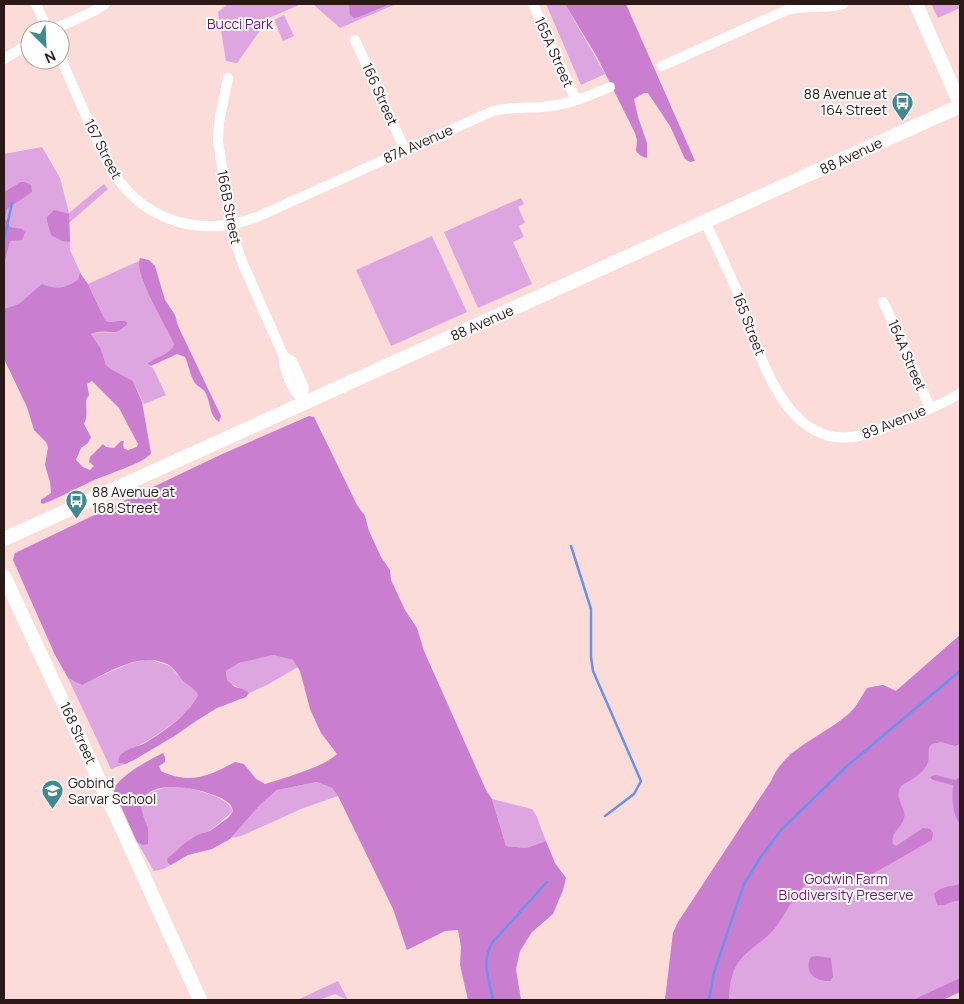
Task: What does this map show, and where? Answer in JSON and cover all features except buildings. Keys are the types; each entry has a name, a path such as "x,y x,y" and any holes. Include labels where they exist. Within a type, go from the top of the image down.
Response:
{"main road":[{"path":"916,4 960,105"},
{"name":"88 Avenue","path":"4,539 301,397 706,222 960,105"},
{"name":"168 Street","path":"4,576 200,1000"}],"street":[{"path":"36,4 43,20"},
{"path":"70,22 105,4"},
{"name":"165A Street","path":"533,4 576,100"},
{"path":"662,66 782,12 801,7 830,7 843,4"},
{"name":"166 Street","path":"355,40 405,150"},
{"path":"4,59 20,49"},
{"name":"167 Street","path":"66,70 107,163 129,192 147,208 172,220 201,226 231,224"},
{"name":"166B Street","path":"228,78 220,114 218,136 220,162 233,236 243,264 284,357 284,366 301,397"},
{"name":"87A Avenue","path":"231,224 257,217 493,111 509,108 549,106 576,100 610,87"},
{"name":"165 Street","path":"706,222 740,300 749,330 778,395 792,414 799,420"},
{"name":"164A Street","path":"883,302 930,408"},
{"name":"89 Avenue","path":"799,420 818,431 836,437 857,437 880,430 960,393"}],"green space":[{"name":"Bucci Park","path":"228,4 301,4 269,18 237,63 226,61 218,12"},
{"path":"313,4 396,4 340,28"},
{"path":"546,4 565,4 605,74 581,85"},
{"path":"931,4 960,4 960,8 938,18"},
{"path":"284,15 294,36 283,41 274,20"},
{"path":"42,147 60,178 69,213 104,184 108,189 69,223 70,250 86,285 4,323 4,154"},
{"path":"521,198 524,204 518,207 525,223 519,226 524,237 513,242 532,284 478,308 444,232"},
{"path":"432,236 467,312 391,346 356,270"},
{"path":"139,261 140,271 147,292 174,344 171,350 149,366 153,368 166,395 144,404 133,381 106,365 101,349 91,334 120,331 128,323 122,320 108,322 105,320 88,284"},
{"name":"Godwin Farm Biodiversity Preserve","path":"960,635 960,986 929,1000 665,1000 673,933 678,922 795,768 789,754 857,723 867,688 883,685 896,691"},
{"path":"273,655 293,660 298,667 249,693 227,680 226,671 231,667 249,660"},
{"path":"149,659 170,666 183,681 193,686 198,695 175,722 140,745 127,750 118,763 125,764 111,769 68,678 82,684 131,663"},
{"path":"317,782 332,788 338,796 301,809 241,836 231,838 260,805 277,790"},
{"path":"179,786 217,797 229,805 233,811 210,831 199,834 168,863 171,865 154,871 137,842 142,845 147,828 141,807 143,801 152,792"},
{"path":"492,799 532,809 546,841 526,848 506,846"},
{"path":"338,981 348,1000 335,994 319,1000 297,1000"}],"shaded area":[{"path":"349,4 390,4 354,18 350,15"},
{"path":"565,4 626,4 695,161 690,162 685,159 670,126 648,93 644,93 634,99 647,143 647,158 641,156 636,151 637,140 635,133 597,57"},
{"path":"21,182 31,185 32,192 7,209 5,218 10,227 22,229 25,232 22,240 10,241 4,264 4,192"},
{"path":"54,210 69,214 70,242 62,241 51,235 47,217"},
{"path":"140,258 149,260 155,266 165,300 175,315 178,326 221,416 219,422 212,413 205,392 193,380 185,357 177,354 151,366 148,364 169,351 174,344 141,276"},
{"path":"80,273 88,284 105,320 111,322 122,320 128,323 119,331 91,334 101,349 106,365 133,381 142,402 151,453 141,461 43,504 41,500 51,493 45,465 48,447 46,442 34,430 27,407 4,359 4,309 19,304 42,284 60,288 78,280","holes":["92,381 119,408 138,444 137,447 128,450 124,449 124,441 121,441 114,448 106,447 103,444 90,457 89,462 94,466 90,470 83,467 76,460 81,448 88,443 91,437 84,424 86,400 89,395 87,384"]},
{"path":"309,416 314,417 357,505 365,516 369,531 381,557 390,570 391,580 405,610 417,628 424,651 486,790 492,799 506,846 526,848 546,841 555,863 566,878 553,914 532,932 520,951 516,969 521,1000 468,1000 460,965 461,947 458,930 445,931 407,950 393,909 338,796 332,788 317,782 277,790 260,805 230,839 212,849 188,855 171,865 167,859 185,843 199,834 210,831 229,817 233,810 230,804 222,799 198,790 169,787 157,789 147,794 142,802 142,811 148,830 148,844 142,845 137,842 113,789 130,773 163,753 165,762 159,766 161,771 171,775 190,778 199,777 208,775 235,762 244,764 256,779 265,784 324,763 337,754 321,733 310,709 300,671 293,660 273,655 239,663 226,671 227,680 235,687 249,693 246,697 217,708 134,760 125,764 118,763 120,756 125,751 145,743 174,722 188,709 198,695 171,666 158,661 147,660 125,665 82,685 68,678 55,655 13,560 15,553 220,455"},
{"path":"960,635 960,744 955,746 941,742 932,744 926,766 916,776 901,786 899,791 904,818 893,836 893,844 896,846 923,828 930,829 933,833 932,840 860,881 817,879 807,883 797,894 775,928 746,953 738,963 731,981 729,1000 665,1000 673,933 678,922 785,760 804,744 836,724 849,713 867,688 883,685 896,691"},
{"path":"935,775 955,780 960,777 960,823 954,811 953,785 933,780 930,777"},
{"path":"960,884 960,901 937,905 934,894 937,891"},
{"path":"811,957 831,958 833,977 830,981 820,980 812,975 808,967 809,962"},
{"path":"960,978 960,992 943,1000 913,1000"}],"waterway":[{"path":"4,240 12,203"},
{"path":"571,546 591,609 591,657 593,671 641,781 634,794 605,816"},
{"path":"709,1000 714,972 744,884 762,855 782,829 847,766 960,671"},
{"path":"493,1000 486,964 492,943 547,882"}],"place":[{"name":"88 Avenue at 164 Street","path":"903,121"},
{"name":"88 Avenue at 168 Street","path":"76,519"},
{"name":"Gobind Sarvar School","path":"52,810"}]}
